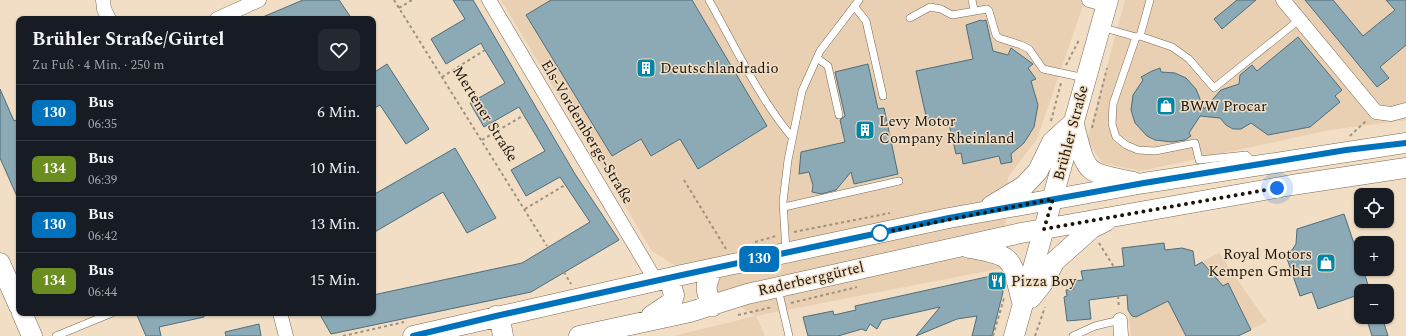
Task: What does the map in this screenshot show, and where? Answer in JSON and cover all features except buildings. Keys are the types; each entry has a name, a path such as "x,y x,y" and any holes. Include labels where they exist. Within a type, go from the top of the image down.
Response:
{"main road":[{"name":"Brühler Straße","path":"1014,336 1101,27 1101,2"},
{"path":"980,213 1024,186 1038,171 1052,142 1073,123 1084,162 1091,170 1102,176 1144,183"},
{"name":"Raderberggürtel","path":"413,336 662,279 980,213 1144,183 1402,143"},
{"path":"1368,174 1362,169 1361,164 1365,160 1402,143"},
{"path":"1292,185 1320,169 1321,164 1319,160 1312,156"},
{"name":"Raderberggürtel","path":"579,336 713,306 747,294 780,296 959,246 1118,215 1292,185 1406,168"},
{"path":"1023,308 1043,283 1055,261 1092,228 1118,215"},
{"path":"959,246 998,253 1006,258 1012,264 1016,275 1023,308"},
{"path":"0,263 16,299"},
{"path":"713,269 706,284 708,296 713,306"},
{"path":"640,322 668,306 672,302 674,295 662,279"},
{"path":"23,316 32,336"},
{"path":"496,316 500,319 503,336"}],"street":[{"path":"103,0 104,9 108,16"},
{"path":"224,16 259,0"},
{"name":"Els-Vordemberge-Straße","path":"489,0 662,279"},
{"path":"1283,0 1376,112 1391,114 1406,110"},
{"path":"281,316 286,336"},
{"path":"1120,320 1121,336"}],"lane":[{"path":"708,0 759,87 792,137"},
{"path":"786,253 784,207 788,160 802,91 817,58 859,0"},
{"path":"972,0 974,10"},
{"path":"1150,0 1113,104 1112,124 1116,137 1126,145 1138,150 1149,151 1195,143 1199,160 1246,155 1257,165"},
{"path":"854,6 866,21 883,96"},
{"path":"910,18 930,7 941,9 952,15 983,8 989,11 996,35 999,38 1021,45 1028,50 1043,69 1086,78"},
{"path":"1101,27 1138,36 1172,47 1189,60 1214,88 1299,20"},
{"path":"817,58 828,66 839,115"},
{"path":"784,207 899,181"},
{"path":"780,296 789,336"},
{"path":"56,336 105,316"},
{"path":"1073,336 1095,326 1120,320"}],"path":[{"name":"Mertener Straße","path":"394,0 548,246"},
{"path":"399,8 412,0"},
{"path":"442,77 485,50"},
{"path":"482,140 524,114"},
{"path":"1350,136 1362,124"},
{"path":"684,180 726,250"},
{"path":"525,209 565,185"},
{"path":"859,214 860,218"},
{"path":"1097,241 1114,267"},
{"path":"564,272 571,284"},
{"path":"730,316 780,296 859,287"},
{"path":"993,336 1006,291"},
{"path":"1035,336 1046,305"}],"shaded area":[{"path":"501,0 1085,0 1037,139 1008,177 1003,268 756,316 765,336 674,336 755,316 652,251"},
{"path":"1125,0 1406,0 1406,120 1330,130 1141,171 1102,163 1087,140"},
{"path":"1164,243 1165,250 1182,248 1193,251 1195,265 1219,253 1267,322 1234,336 1131,336 1122,248"}],"bus line":[{"name":"130","path":"413,336 682,275 949,218 1144,183 1346,150 1406,143"}],"place":[{"name":"Deutschlandradio","path":"646,68"},
{"name":"BWW Procar","path":"1166,106"},
{"name":"Levy Motor Company Rheinland","path":"865,130"},
{"name":"Royal Motors Kempen GmbH","path":"1326,263"},
{"name":"Pizza Boy","path":"997,281"}],"route":[{"path":"880,233 876,234 949,218 1053,199 1044,229 1277,188"}]}
